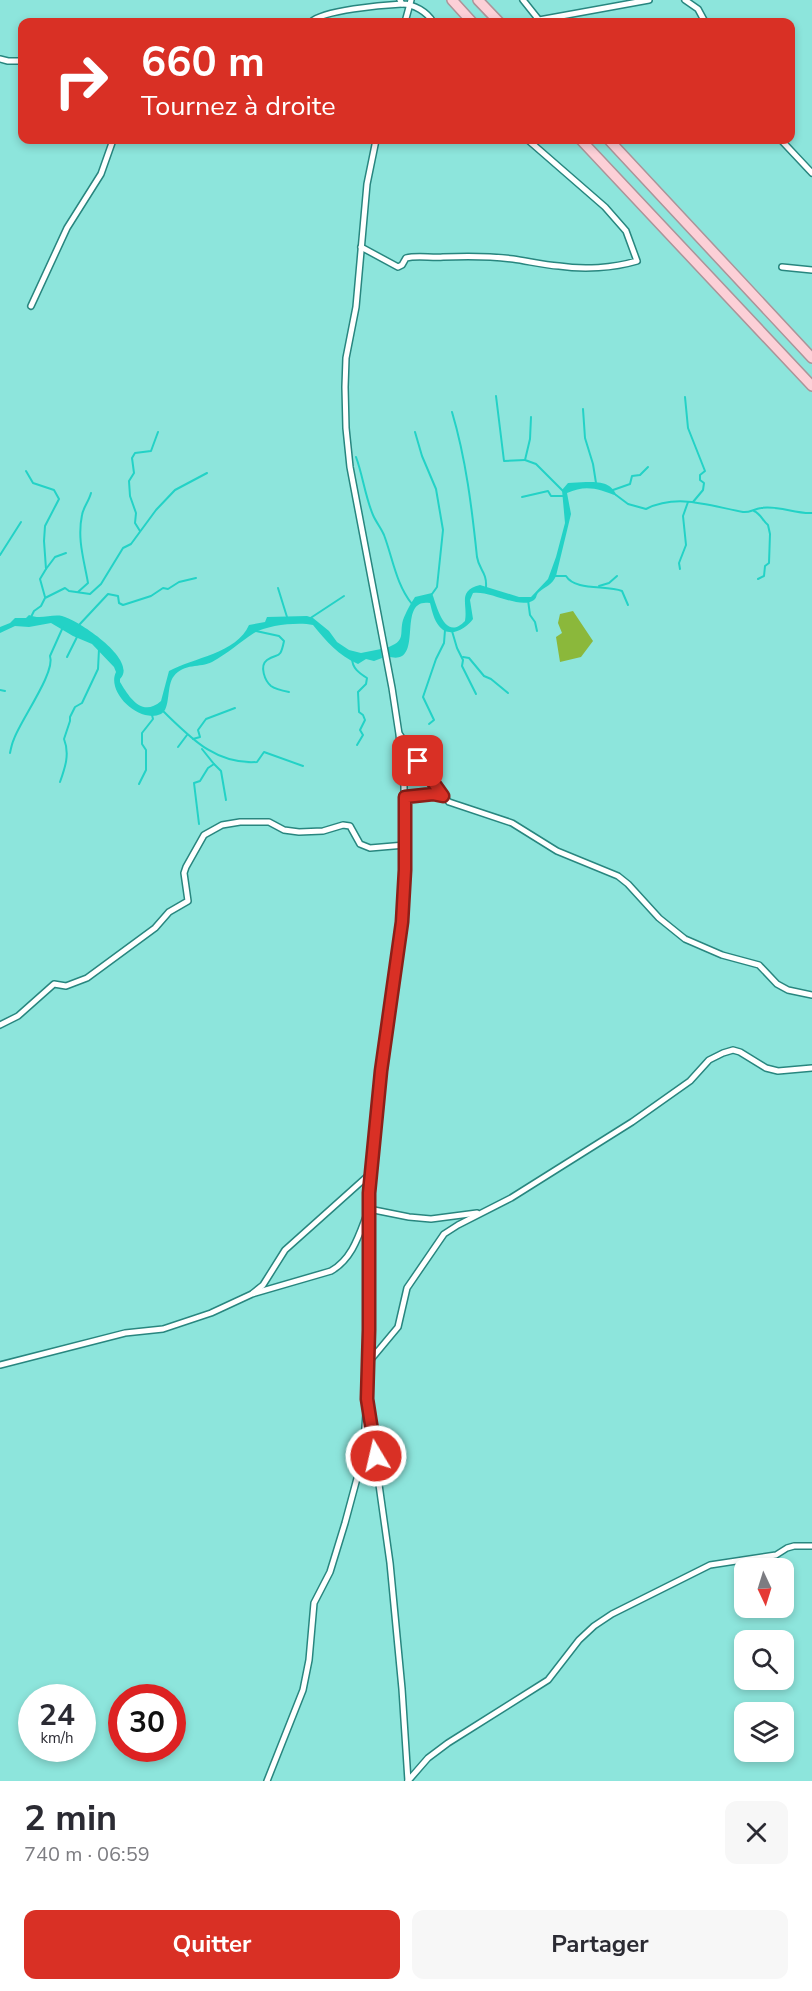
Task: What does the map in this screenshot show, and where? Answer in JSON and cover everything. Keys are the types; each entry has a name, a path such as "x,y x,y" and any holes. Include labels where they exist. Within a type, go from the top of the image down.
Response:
{"highway":[{"path":"452,0 468,18"},
{"path":"478,0 495,18"},
{"path":"585,144 812,386"},
{"path":"613,144 812,358"}],"street":[{"path":"523,0 537,18"},
{"path":"550,18 649,0"},
{"path":"686,0 695,2 703,18"},
{"path":"406,18 411,2"},
{"path":"316,18 321,15 367,7 411,2 431,18"},
{"path":"0,59 8,62 18,61"},
{"path":"31,306 67,228 101,174 111,144"},
{"path":"267,1781 303,1690 309,1660 314,1603 330,1572 363,1456 367,1399 371,1173 381,1071 402,922 405,797 399,734 350,467 346,428 346,358 356,307 367,184 375,144"},
{"path":"361,248 398,267 406,258 412,256 492,257 582,268 614,266 637,261 626,231 605,207 533,144"},
{"path":"785,144 812,173"},
{"path":"782,267 812,270"},
{"path":"399,734 449,802 512,823 557,851 618,876 659,918 685,939 722,955 759,965 777,984 788,990 812,995"},
{"path":"405,797 433,794 443,796"},
{"path":"0,1025 18,1016 54,984 66,986 87,978 155,928 170,912 186,903 188,901 184,873 186,867 204,836 222,825 240,822 269,822 284,830 299,832 323,831 343,825 350,826 360,844 370,848 405,844"},
{"path":"368,1363 398,1327 407,1288 444,1234 542,1179 632,1122 690,1081 709,1060 723,1053 733,1050 740,1052 766,1068 778,1071 812,1068"},
{"path":"252,1294 263,1285 285,1250 371,1173"},
{"path":"369,1209 431,1219 483,1212"},
{"path":"0,1365 125,1333 163,1329 211,1313 252,1294 331,1271 351,1253 369,1209"},
{"path":"367,1399 390,1563 408,1781"},
{"path":"408,1781 428,1758 448,1743 548,1680 579,1640 612,1614 710,1565 776,1555 787,1548 812,1546"}],"green space":[{"path":"573,611 593,641 581,657 560,662 556,637 562,633 558,623 560,614"}],"water":[{"path":"586,482 608,485 617,496 592,488 567,493 571,514 556,576 534,600 521,603 488,594 473,593 470,600 473,619 462,629 452,632 443,630 439,626 430,603 421,603 412,615 407,651 400,657 388,657 386,648 400,640 403,620 415,597 432,593 439,614 447,625 452,627 465,621 466,594 480,585 519,597 531,597 548,579 556,557 565,523 562,490 568,483"},
{"path":"29,615 62,616 80,625 104,642 121,662 124,671 120,682 128,694 137,704 148,707 161,701 169,671 225,648 235,642 249,625 265,622 267,617 307,616 313,618 329,631 337,642 349,650 361,653 381,649 382,658 374,661 366,659 358,664 333,648 313,625 291,624 267,628 254,633 212,662 187,667 178,672 170,685 164,711 152,716 134,710 120,697 114,680 116,672 114,667 92,644 51,623 29,627 15,626 0,633 0,627 15,618 26,618"}],"waterway":[{"path":"496,396 504,461 525,460"},
{"path":"685,397 688,428 705,471 700,475 700,480 704,483 703,490 693,502"},
{"path":"583,409 585,438 596,483"},
{"path":"452,412 465,466 477,557 486,587"},
{"path":"531,417 530,439 525,460 536,464 563,491"},
{"path":"140,531 135,523 136,513 130,496 129,481 134,473 132,458 135,453 151,451 158,432"},
{"path":"415,432 436,489 443,530 437,587 432,594"},
{"path":"356,457 370,508 384,535 402,588 412,604"},
{"path":"613,490 630,484 632,476 640,475 648,467"},
{"path":"26,471 33,483 54,490 59,499 45,526 46,569 40,579 45,597"},
{"path":"31,617 45,598 65,588 69,591 90,594 101,584 123,548 131,544 156,510 175,490 207,473"},
{"path":"522,497 548,491 551,496 563,496"},
{"path":"78,592 88,583 80,533 83,512 91,493"},
{"path":"616,495 628,504 646,509 658,504 682,501 743,512 767,507 812,513"},
{"path":"680,569 679,563 686,545 683,516 688,502"},
{"path":"754,511 768,525 770,534 769,563 765,566 764,576 758,579"},
{"path":"0,555 21,522"},
{"path":"46,569 55,557 66,553"},
{"path":"553,576 566,576 570,581 583,586 622,591 628,605"},
{"path":"599,586 609,583 617,576"},
{"path":"79,625 108,594 118,596 119,603 123,605 151,596 179,582 196,578"},
{"path":"278,588 287,617"},
{"path":"309,619 344,596"},
{"path":"528,600 530,615 537,631"},
{"path":"10,753 18,731 43,685 48,673 50,656 63,627"},
{"path":"429,724 434,720 423,697 444,643 445,630"},
{"path":"256,631 279,636 284,641 280,654 267,660 263,670 271,686 289,692"},
{"path":"452,631 463,660 462,666 476,694"},
{"path":"67,657 78,635"},
{"path":"60,782 66,761 67,750 64,739 70,717 75,707 82,703 98,669 99,649"},
{"path":"463,657 469,658 484,676 508,693"},
{"path":"352,658 355,667 367,678 366,684 358,692 359,712 365,720 360,730 363,735 357,745"},
{"path":"0,690 5,691"},
{"path":"193,739 200,737 198,730 206,719 235,708"},
{"path":"162,710 193,739 228,759 257,762 264,752 303,766"},
{"path":"139,784 146,770 146,750 142,744 142,733 153,719 152,715"},
{"path":"178,747 187,735"},
{"path":"199,824 194,783 200,781 208,768 214,764 202,749"},
{"path":"214,764 221,771 226,800"}],"route":[{"path":"376,1456 367,1399 369,1193 381,1071 402,922 405,797 422,794 443,796 418,761"}]}
